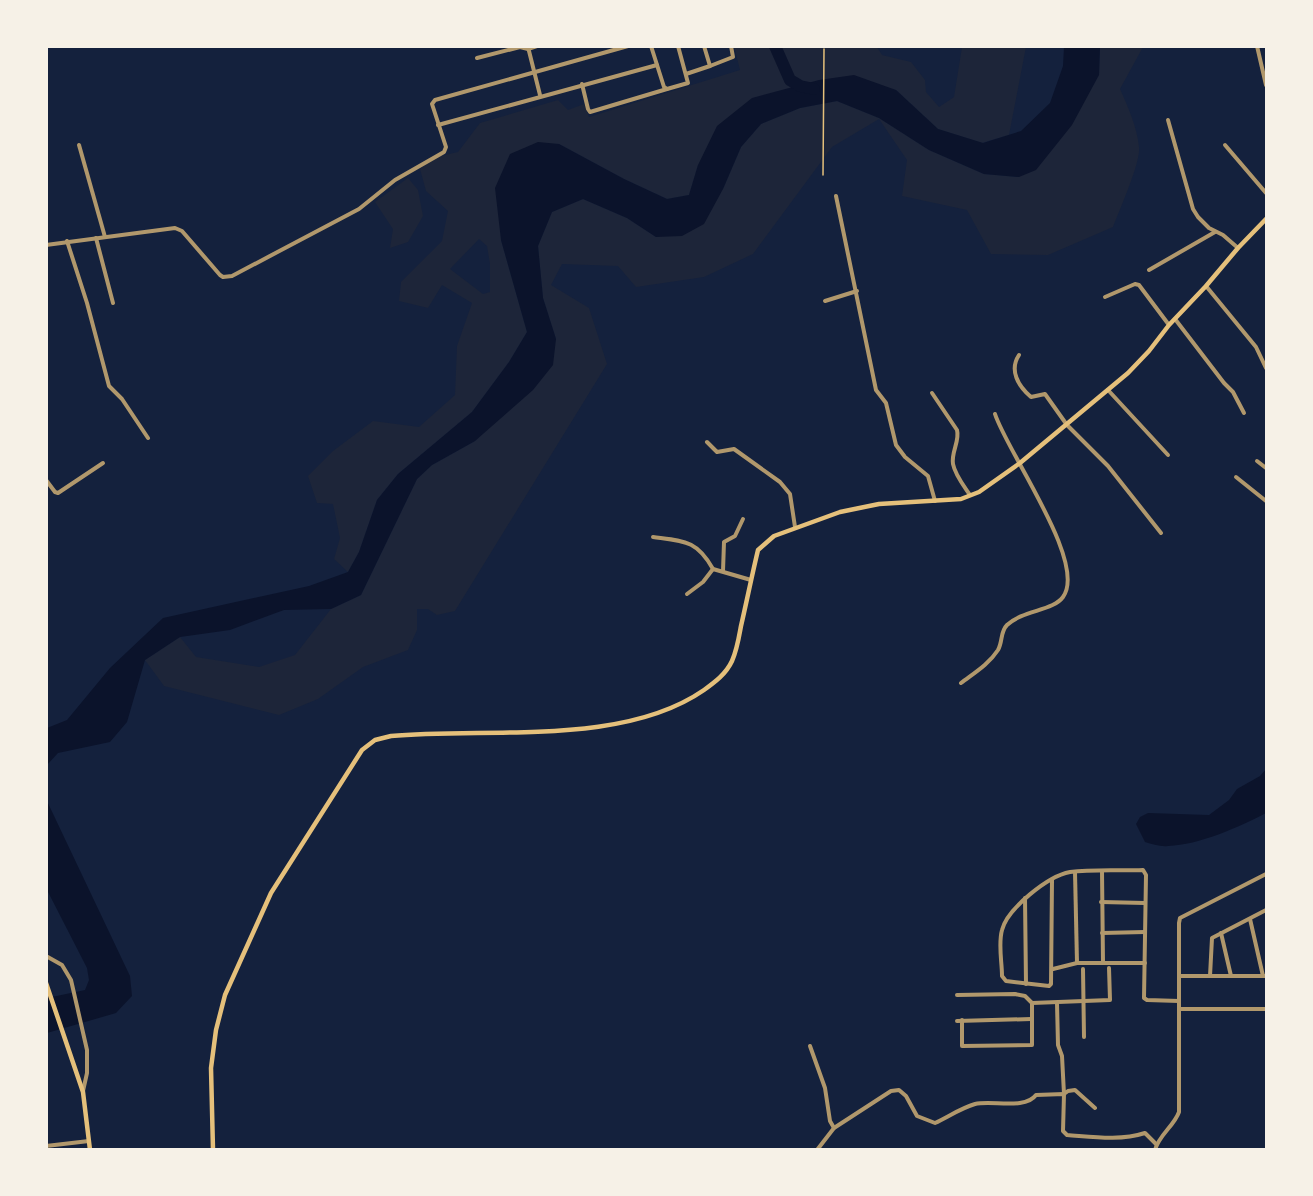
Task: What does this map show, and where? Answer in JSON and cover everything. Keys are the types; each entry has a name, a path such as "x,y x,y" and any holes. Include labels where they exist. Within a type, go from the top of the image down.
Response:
{"main road":[{"path":"213,1149 211,1068 216,1030 225,995 271,893 362,750 375,740 391,736 603,726 643,718 674,707 711,685 732,661 758,550 774,536 795,527 859,508 971,496 1020,463 1108,390 1149,351 1266,219"},
{"path":"46,983 83,1092 90,1149"}],"street":[{"path":"477,58 520,47 537,46"},
{"path":"46,245 179,229 220,275 232,276 359,209 395,180 444,152 446,147 432,104 435,100 628,46"},
{"path":"651,46 667,90"},
{"path":"582,84 590,112 687,84 678,46"},
{"path":"704,46 710,66"},
{"path":"686,74 733,57 731,46"},
{"path":"1257,46 1266,85"},
{"path":"528,48 540,95"},
{"path":"438,124 657,65"},
{"path":"1168,120 1193,209 1198,218 1238,248"},
{"path":"79,144 105,237"},
{"path":"1225,145 1266,193"},
{"path":"836,196 876,390 886,403 896,445 905,457 928,476 935,501"},
{"path":"1149,270 1215,232"},
{"path":"96,238 113,303"},
{"path":"67,241 109,386 122,399 148,438"},
{"path":"1106,297 1139,285 1170,325"},
{"path":"1206,286 1256,347 1266,368"},
{"path":"825,301 857,291"},
{"path":"1175,319 1233,392 1244,413"},
{"path":"1019,355 1014,364 1014,372 1024,390 1031,397 1045,394 1067,425 1108,466 1161,533"},
{"path":"1108,390 1168,455"},
{"path":"932,393 957,429 953,467 971,496"},
{"path":"961,683 988,663 999,648 1002,630 1008,624 1024,614 1057,604 1067,590 1069,581 1066,561 1020,463 999,428 995,414"},
{"path":"707,442 717,452 734,449 780,482 790,494 795,527"},
{"path":"1257,461 1266,468"},
{"path":"46,480 58,493 104,463"},
{"path":"1236,477 1266,501"},
{"path":"723,571 723,544 737,534 743,519"},
{"path":"653,537 675,540 696,547 705,555 714,569 751,580"},
{"path":"687,594 703,582 714,569"},
{"path":"1052,880 1053,969 1051,984 1048,986 1006,981 1002,976 1001,932 1005,921 1025,898 1052,880 1067,873 1143,870 1146,875 1144,998 1179,1001"},
{"path":"1102,871 1103,963"},
{"path":"1076,872 1077,963"},
{"path":"1058,1003 1058,1045 1062,1056 1064,1094 1063,1131 1067,1135 1112,1138 1132,1137 1145,1133 1156,1147 1176,1120 1179,1112 1180,918 1266,874"},
{"path":"1025,898 1026,984"},
{"path":"1101,902 1145,903"},
{"path":"1210,976 1212,938 1266,910"},
{"path":"1179,976 1265,976 1250,919"},
{"path":"1102,933 1145,932"},
{"path":"1221,933 1231,976"},
{"path":"46,956 62,965 72,980 85,1034 88,1062 83,1092"},
{"path":"1053,969 1077,963 1145,963"},
{"path":"1032,1004 1110,1000 1109,968"},
{"path":"1083,969 1084,1037"},
{"path":"957,995 1015,994 1025,996 1032,1004 1032,1019 1032,1046 962,1046 960,1021 1032,1019"},
{"path":"1179,1009 1266,1008"},
{"path":"810,1046 825,1088 830,1121 834,1128"},
{"path":"817,1149 834,1128 891,1091 903,1092 917,1116 935,1123 976,1104 1021,1103 1032,1100 1036,1095 1064,1094 1075,1090 1095,1108"},
{"path":"46,1146 89,1141"}],"path":[{"path":"823,175 824,49"}],"shaded area":[{"path":"734,46 877,47 882,55 911,62 925,80 926,92 939,107 954,97 962,47 1026,47 1009,135 982,143 938,129 896,90 819,80 698,165 689,195 667,199 559,144 501,240 527,332 509,362 472,412 398,474 377,500 359,552 348,572 334,559 340,538 333,504 317,503 308,476 333,451 373,421 419,427 455,395 457,346 472,303 442,285 428,308 399,301 401,282 442,241 448,211 426,191 420,169 432,158 458,152 480,123 558,100 568,110 584,104 589,117 740,70","holes":["479,239 487,246 490,264 490,292 483,294 450,269"]},
{"path":"1064,47 1100,47 1099,75 1072,125 1036,170 1019,177 984,174 929,150 879,118 837,101 800,108 761,124 741,147 723,189 704,224 682,236 656,237 627,218 583,199 552,212 538,246 543,298 556,339 553,365 533,390 475,441 432,465 417,479 361,595 331,609 284,610 230,630 180,637 145,660 127,722 110,742 58,753 47,765 47,728 67,720 110,668 163,618 309,586 348,572 359,552 377,500 398,474 472,412 509,362 527,332 501,240 495,188 510,154 538,142 559,144 667,199 689,195 698,165 717,126 752,98 819,80 854,75 896,90 938,129 983,143 1021,131 1050,103 1063,66"},
{"path":"1100,47 1143,47 1120,89 1134,125 1139,154 1113,227 1048,255 991,254 967,210 902,196 907,160 879,119 832,147 753,254 704,277 636,287 618,266 562,264 551,285 589,308 607,364 455,611 437,615 428,609 417,609 417,630 408,650 363,667 318,699 279,715 164,686 145,660 180,637 196,657 259,667 295,655 331,609 361,595 417,479 432,465 475,441 556,339 543,298 538,246 552,212 583,199 627,218 656,237 723,189 741,147 761,124 800,108 837,101 879,118 929,150 984,174 1019,177 1099,75"},
{"path":"408,178 418,190 423,216 408,242 390,248 393,229 375,202"},
{"path":"1266,769 1266,813 1206,839 1165,846 1145,842 1136,824 1140,817 1148,813 1209,815 1229,800 1237,789 1260,776"},
{"path":"46,799 130,976 132,996 116,1013 47,1033 47,998 85,990 89,980 87,968 47,890"}],"waterway":[{"path":"775,46 790,80 800,86 814,89"}]}
